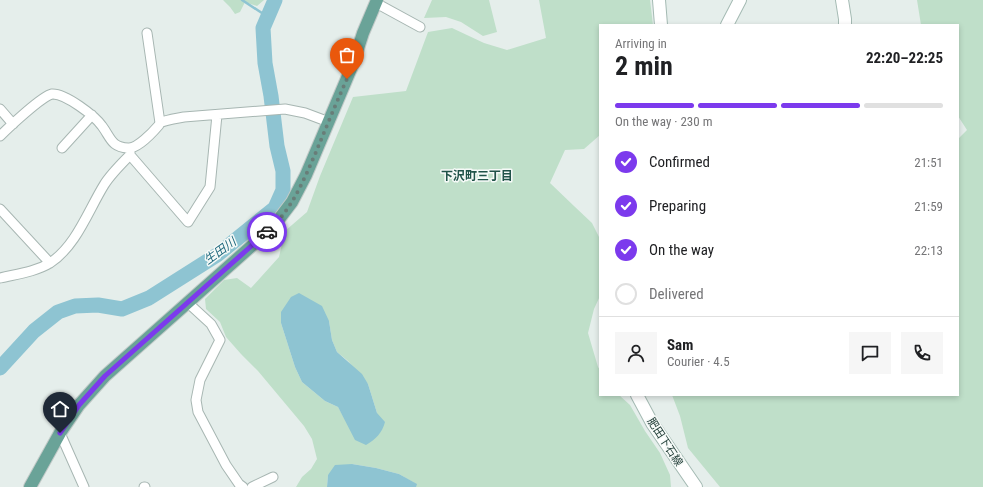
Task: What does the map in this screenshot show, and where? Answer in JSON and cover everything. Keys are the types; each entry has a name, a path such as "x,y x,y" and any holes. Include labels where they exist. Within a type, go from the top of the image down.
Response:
{"main road":[{"path":"659,0 661,24"},
{"path":"728,24 740,0"},
{"path":"842,0 845,24"},
{"path":"30,487 60,433 79,405 105,376 273,227 284,214 296,195 329,122 353,64 363,33 376,1"},
{"name":"肥田下石線","path":"638,396 652,423 696,487"}],"street":[{"path":"376,1 420,27"},
{"path":"147,33 160,123"},
{"path":"0,136 44,98 51,94 72,101 92,115 117,147 130,152 188,222 210,187 217,115"},
{"path":"0,109 13,124"},
{"path":"0,278 40,268 62,254 75,238 105,184 134,147 160,123 171,119 184,117 285,110 305,114 329,122"},
{"path":"62,148 92,115"},
{"path":"0,209 50,263"},
{"path":"187,302 210,324 220,340 200,380 196,400 198,412 226,464 239,484 243,487"},
{"path":"60,433 84,487"},
{"path":"252,487 273,477"}],"green space":[{"path":"223,0 264,0 257,6 245,2 240,12 235,14"},
{"path":"432,0 489,0 497,32 483,36 461,22 446,17 424,18"},
{"path":"539,0 650,0 653,24 599,24 599,136 584,149 565,150 550,183 592,223 599,237 599,298 594,309 588,333 599,368 599,396 620,396 630,405 660,453 670,475 671,487 416,487 416,484 399,474 352,464 328,475 327,487 296,487 317,459 312,439 304,426 258,371 226,337 220,322 206,309 205,299 224,280 237,278 251,288 279,257 285,231 307,212 320,176 353,97 406,91 428,32 452,28 484,43 507,50 546,38","holes":["329,321 332,340 337,352 348,361 368,384 377,413 346,421 338,407 325,401 302,382 295,367 281,323"]},
{"path":"917,0 983,0 983,487 720,487 688,448 680,416 672,396 959,396 959,138 967,130 959,118 959,24 921,24"}],"water":[{"path":"299,293 322,306 329,321 332,340 337,352 362,374 368,384 377,413 385,422 378,435 366,445 355,440 338,407 325,401 302,382 295,367 281,323 281,312 291,297"},
{"path":"352,464 399,474 417,484 416,487 327,487 328,475 335,465"}],"waterway":[{"path":"242,0 268,17"},
{"name":"生田川","path":"0,368 34,331 58,312 75,306 98,305 122,309 149,298 217,255 275,208 283,190 283,171 277,146 271,96 265,63 263,28 275,0"}],"way so far":[{"path":"267,232 284,214 292,202 306,175 347,79"}],"district":[{"name":"下沢町三丁目","path":"477,176"}],"route":[{"path":"60,433 79,405 105,376 267,232"}]}
